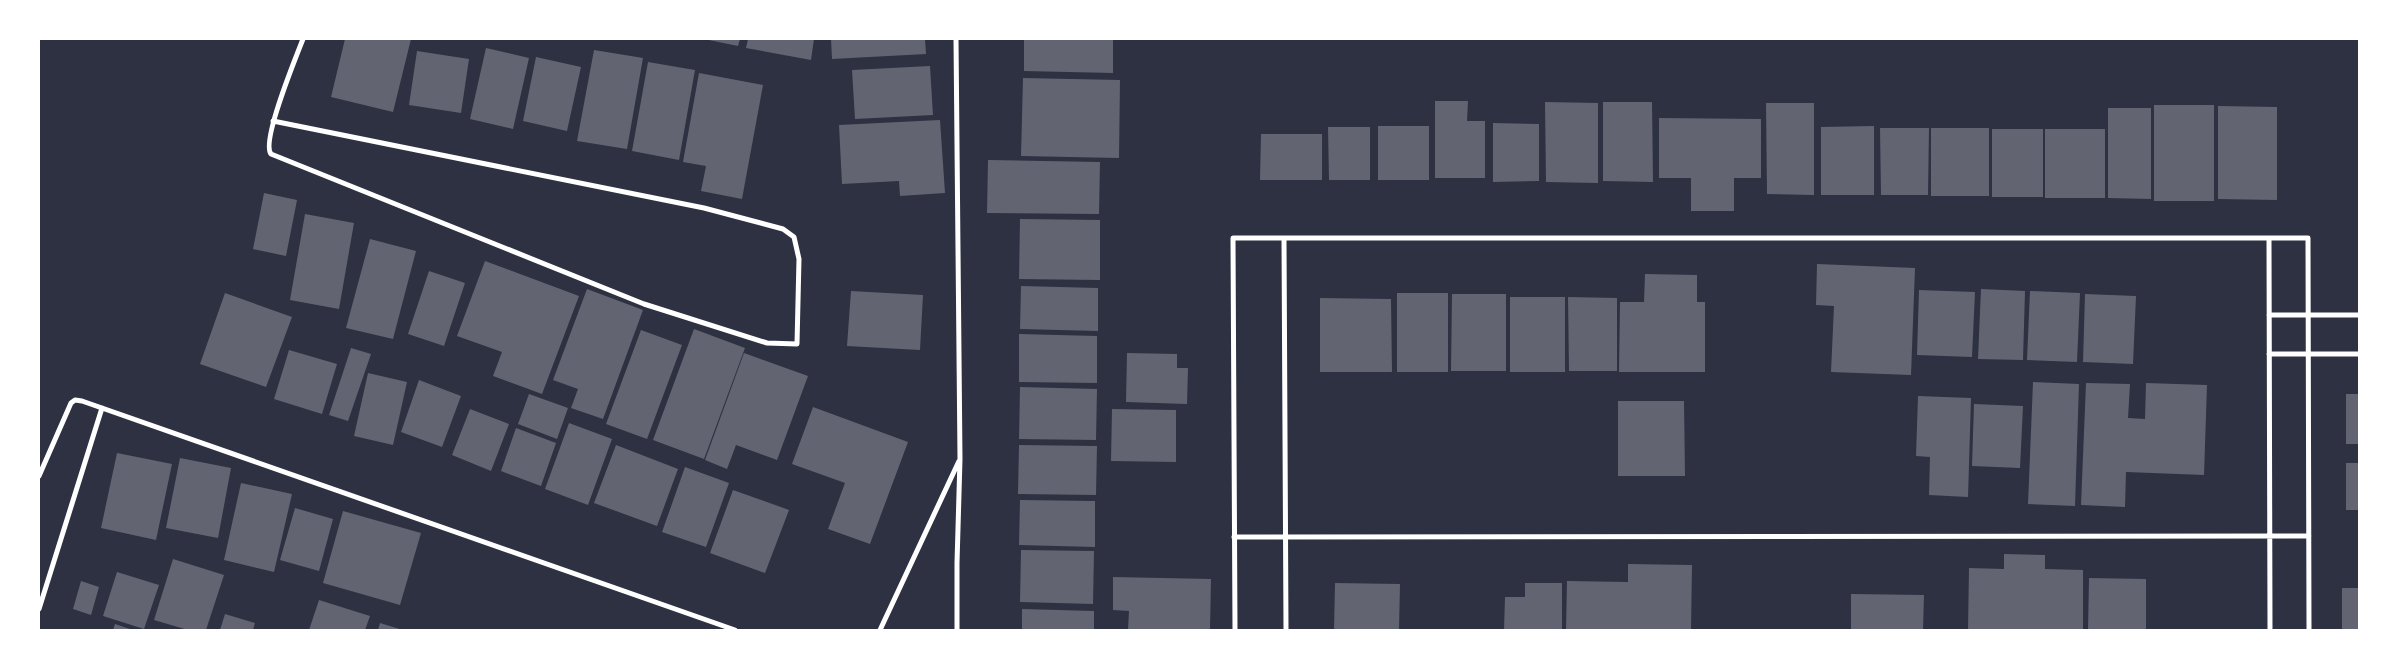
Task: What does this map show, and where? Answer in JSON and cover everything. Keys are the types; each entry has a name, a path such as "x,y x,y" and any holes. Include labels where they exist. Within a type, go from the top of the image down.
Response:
{"street":[{"path":"274,121 704,208 783,229 794,238 799,259 797,344 767,343 644,304 271,154 268,146 274,121 303,39"},
{"path":"956,39 960,459 956,563 957,630"},
{"path":"1235,630 1233,238 2308,238 2309,630"},
{"path":"1284,238 1286,630"},
{"path":"2269,238 2270,630"},
{"path":"2269,315 2359,315"},
{"path":"2269,354 2359,354"},
{"path":"39,476 72,402 77,400 735,630"},
{"path":"39,609 102,408"},
{"path":"880,630 960,459"},
{"path":"1234,537 2309,536"}],"building":[{"path":"345,39 411,39 393,112 331,97"},
{"path":"704,39 740,39 738,46"},
{"path":"748,39 814,39 811,60 746,48"},
{"path":"831,39 925,39 926,54 832,59"},
{"path":"1024,39 1113,39 1113,73 1024,71"},
{"path":"486,48 529,58 513,129 470,119"},
{"path":"594,50 643,58 627,149 577,141"},
{"path":"417,51 469,59 461,113 409,105"},
{"path":"536,57 581,67 567,131 523,121"},
{"path":"648,62 695,70 679,160 632,151"},
{"path":"930,66 933,115 855,119 852,70"},
{"path":"699,73 763,85 742,199 701,191 706,166 683,162"},
{"path":"1023,78 1120,80 1119,158 1021,156"},
{"path":"1435,101 1468,101 1467,121 1485,121 1485,178 1435,178"},
{"path":"1545,102 1598,103 1598,183 1546,182"},
{"path":"1603,102 1652,102 1653,182 1603,181"},
{"path":"1766,103 1814,103 1814,195 1767,194"},
{"path":"2154,105 2214,105 2214,201 2154,201"},
{"path":"2218,106 2277,107 2277,200 2218,199"},
{"path":"2108,108 2151,108 2151,199 2108,198"},
{"path":"1659,118 1761,119 1761,178 1734,178 1734,211 1691,211 1691,178 1659,178"},
{"path":"940,120 945,193 900,196 899,181 842,184 839,125"},
{"path":"1493,123 1539,124 1539,181 1493,182"},
{"path":"1378,126 1429,126 1429,180 1378,180"},
{"path":"1874,126 1874,195 1821,195 1821,127"},
{"path":"1328,127 1370,127 1370,180 1329,180"},
{"path":"1880,128 1929,128 1928,195 1881,195"},
{"path":"1931,128 1989,128 1989,196 1931,196"},
{"path":"1992,129 2043,129 2043,197 1992,197"},
{"path":"2045,129 2105,129 2105,198 2045,198"},
{"path":"1261,134 1322,134 1322,180 1260,180"},
{"path":"988,160 1100,162 1099,214 987,213"},
{"path":"264,193 297,200 286,256 253,249"},
{"path":"305,214 354,223 339,309 290,300"},
{"path":"1020,219 1100,220 1100,280 1019,279"},
{"path":"370,239 416,251 393,339 346,328"},
{"path":"485,261 579,296 542,394 493,376 502,352 457,336"},
{"path":"1817,264 1915,268 1911,375 1831,372 1834,306 1816,305"},
{"path":"429,271 465,283 444,346 408,334"},
{"path":"1645,274 1697,275 1697,302 1705,302 1705,372 1619,372 1620,302 1644,302"},
{"path":"1021,286 1098,288 1098,331 1020,329"},
{"path":"587,289 643,310 603,419 571,408 578,389 553,380"},
{"path":"1981,289 2025,291 2023,360 1978,359"},
{"path":"1919,290 1975,292 1972,357 1917,355"},
{"path":"851,291 923,295 920,350 847,346"},
{"path":"2030,291 2080,293 2077,362 2027,360"},
{"path":"225,293 292,317 266,387 200,364"},
{"path":"1397,293 1448,293 1448,372 1397,372"},
{"path":"1452,294 1506,294 1506,371 1451,371"},
{"path":"2085,294 2136,296 2133,364 2083,362"},
{"path":"1510,297 1565,297 1565,372 1510,372"},
{"path":"1568,297 1617,298 1617,371 1569,371"},
{"path":"1320,298 1391,299 1392,372 1320,372"},
{"path":"694,329 745,348 704,459 653,440"},
{"path":"641,330 682,345 647,439 606,424"},
{"path":"1019,334 1097,336 1097,383 1019,382"},
{"path":"351,348 371,354 348,421 329,415"},
{"path":"289,350 337,364 322,414 274,399"},
{"path":"744,353 808,376 777,460 736,445 727,469 705,460"},
{"path":"1127,353 1177,354 1177,368 1188,368 1187,404 1126,402"},
{"path":"368,373 407,382 393,445 354,436"},
{"path":"419,380 461,396 442,447 401,432"},
{"path":"2033,382 2079,384 2075,506 2028,504"},
{"path":"2086,383 2130,384 2128,418 2145,419 2146,383 2207,385 2204,475 2126,472 2125,507 2081,505"},
{"path":"1020,387 1097,389 1096,440 1019,439"},
{"path":"529,394 568,408 557,439 518,424"},
{"path":"2346,394 2359,394 2359,444 2346,444"},
{"path":"1918,396 1971,398 1968,497 1929,495 1930,457 1916,456"},
{"path":"1618,401 1684,401 1685,476 1618,476"},
{"path":"1974,404 2023,406 2020,468 1972,466"},
{"path":"813,407 908,442 870,544 828,529 845,483 792,464"},
{"path":"470,409 509,424 491,471 452,455"},
{"path":"1112,409 1176,410 1176,462 1111,461"},
{"path":"569,423 612,439 588,505 545,489"},
{"path":"516,428 556,443 541,486 501,471"},
{"path":"616,445 678,469 657,526 594,503"},
{"path":"1019,445 1097,446 1096,495 1018,494"},
{"path":"117,453 172,464 156,540 101,528"},
{"path":"180,458 231,468 218,538 166,528"},
{"path":"2346,463 2359,463 2359,510 2346,510"},
{"path":"685,467 729,483 706,547 662,532"},
{"path":"241,483 292,494 274,572 224,560"},
{"path":"733,490 789,510 765,573 710,553"},
{"path":"1020,500 1095,501 1095,547 1019,545"},
{"path":"295,508 333,519 319,571 280,560"},
{"path":"343,511 421,533 400,605 323,583"},
{"path":"1021,550 1094,551 1093,604 1020,602"},
{"path":"2004,554 2045,555 2045,569 2083,570 2083,630 1968,630 1969,568 2004,569"},
{"path":"173,559 224,575 206,630 188,630 154,620"},
{"path":"1628,564 1692,565 1691,630 1566,630 1567,581 1628,582"},
{"path":"117,572 159,585 144,629 103,616"},
{"path":"1113,577 1211,579 1210,630 1128,630 1129,611 1113,610"},
{"path":"2089,578 2146,579 2146,630 2088,630"},
{"path":"81,581 99,587 91,615 73,609"},
{"path":"1335,583 1400,584 1399,630 1334,630"},
{"path":"1525,583 1562,583 1562,630 1504,630 1505,597 1525,597"},
{"path":"2342,588 2359,588 2359,630 2342,630"},
{"path":"1851,594 1924,595 1923,630 1851,630"},
{"path":"319,600 370,616 365,630 309,630"},
{"path":"1022,609 1094,611 1094,630 1022,630"},
{"path":"225,614 255,623 253,630 220,630"},
{"path":"380,623 403,630 378,630"},
{"path":"115,624 133,630 113,630"}]}
